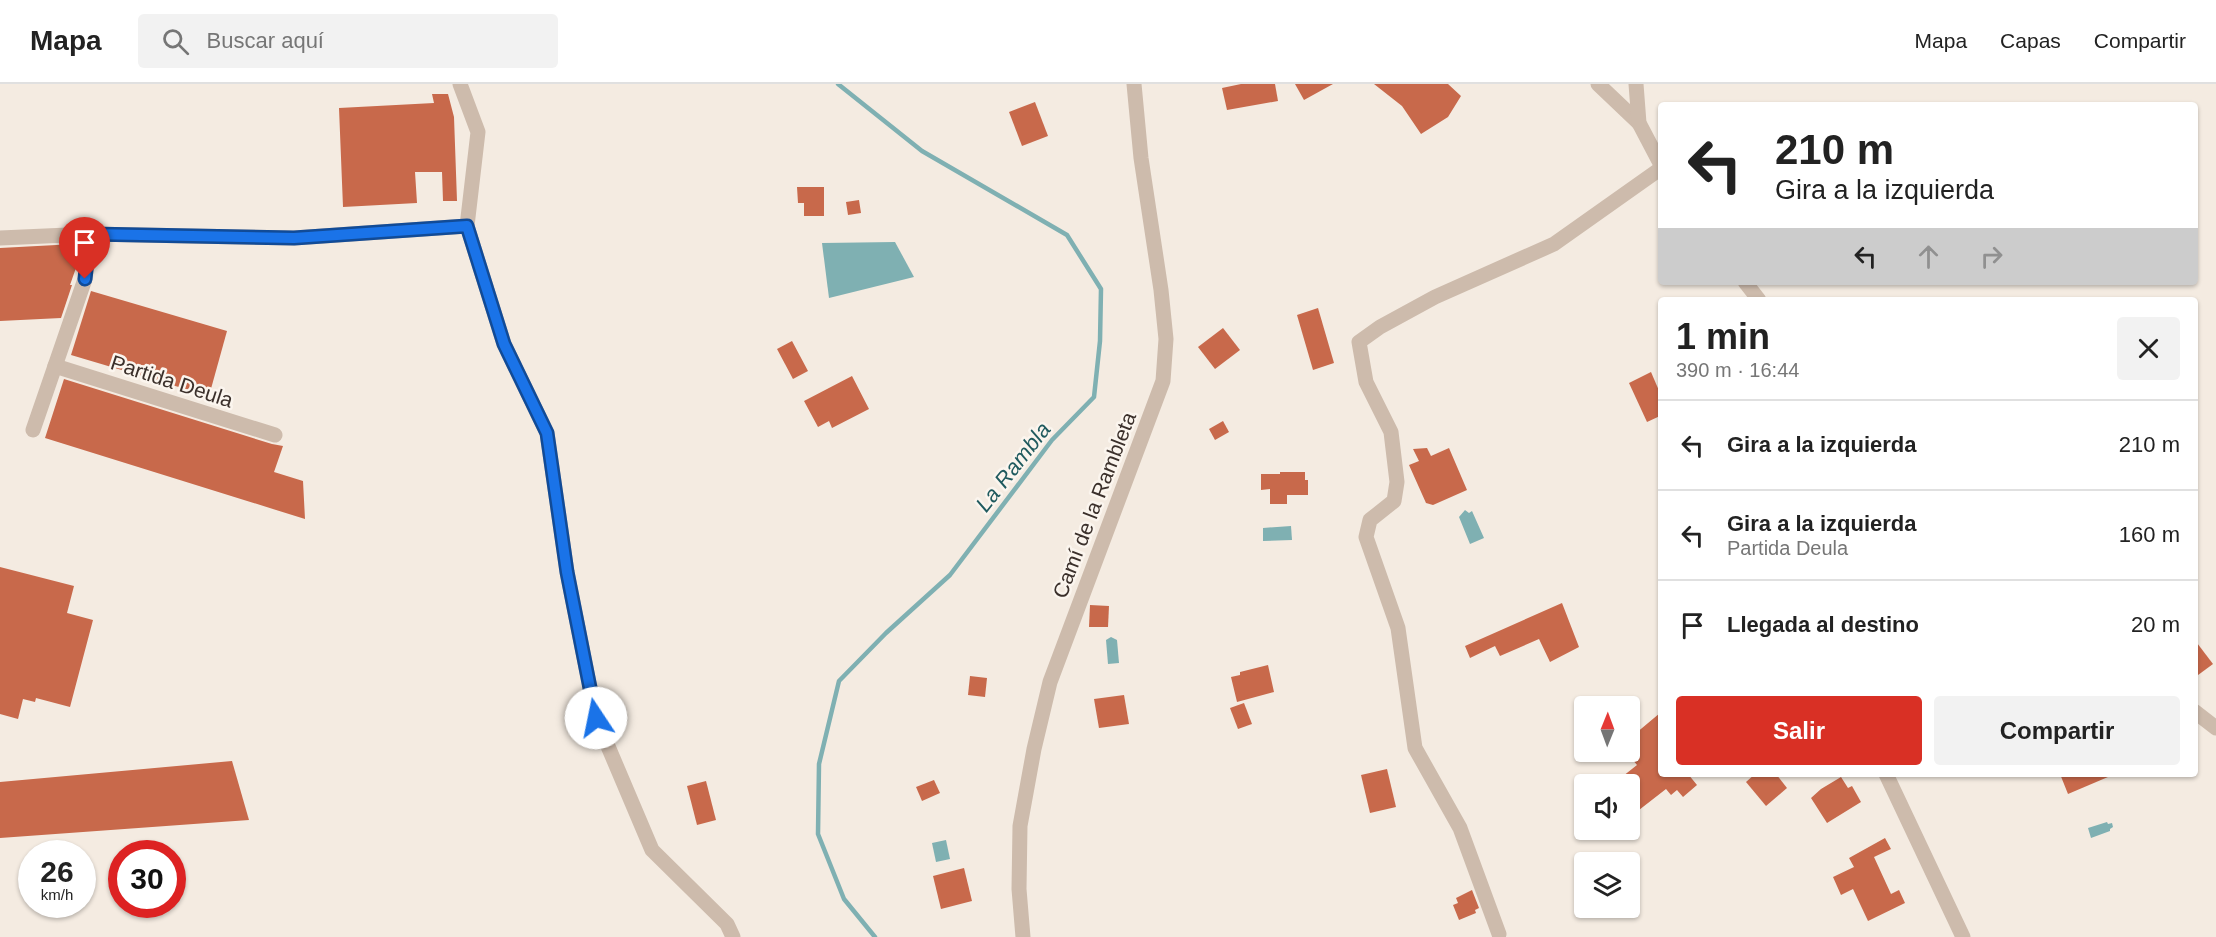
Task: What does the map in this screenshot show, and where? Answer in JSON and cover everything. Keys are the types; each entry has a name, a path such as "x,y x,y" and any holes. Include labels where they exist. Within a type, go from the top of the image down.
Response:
{"street":[{"path":"460,84 478,132 467,226 504,344 547,433 567,572 596,718 652,850 727,924 733,937"},
{"name":"Camí de la Rambleta","path":"1023,937 1019,889 1020,826 1047,693 1163,381 1166,339 1141,158 1134,84"},
{"path":"1598,84 1639,123 1658,159"},
{"path":"1636,84 1639,123"},
{"path":"1499,934 1460,828 1414,748 1398,627 1366,537 1370,520 1394,501 1397,482 1391,432 1366,382 1359,342 1380,327 1435,297 1554,244 1658,170"},
{"path":"0,238 90,234 294,238 467,226"},
{"path":"33,430 85,279 90,234"},
{"path":"1747,285 1757,297"},
{"name":"Partida Deula","path":"55,366 275,435"},
{"path":"2198,714 2216,728"},
{"path":"1887,777 1963,937"}],"water":[{"path":"895,242 914,277 829,298 822,243"},
{"path":"1465,510 1469,513 1472,511 1484,538 1470,544 1459,517"},
{"path":"1291,526 1292,540 1263,541 1263,528"},
{"path":"1111,637 1117,640 1119,663 1108,664 1106,640"},
{"path":"2107,822 2112,823 2113,827 2110,831 2091,838 2088,828"},
{"path":"946,840 950,859 936,862 932,843"}],"building":[{"path":"1241,84 1275,84 1278,101 1227,110 1222,88"},
{"path":"1295,84 1333,84 1304,100"},
{"path":"1374,84 1448,84 1461,96 1448,117 1421,134 1402,106"},
{"path":"432,94 448,94 454,117 457,201 443,201 442,172 415,172 417,203 343,207 339,108 434,103"},
{"path":"1035,102 1048,136 1022,146 1009,112"},
{"path":"797,187 824,187 824,216 804,216 804,203 798,203"},
{"path":"859,200 861,213 848,215 846,202"},
{"path":"75,244 79,248 77,265 61,318 0,321 0,248"},
{"path":"91,291 227,331 209,396 71,355"},
{"path":"1318,308 1334,363 1313,370 1297,315"},
{"path":"1223,328 1240,350 1215,369 1198,347"},
{"path":"792,341 808,371 793,379 777,349"},
{"path":"1651,372 1658,388 1658,417 1647,422 1629,383"},
{"path":"852,376 869,409 832,428 829,421 818,427 804,401"},
{"path":"64,379 283,446 274,472 303,481 305,519 45,438"},
{"path":"1223,421 1229,432 1215,440 1209,429"},
{"path":"1427,448 1431,456 1449,448 1467,490 1433,505 1426,503 1409,465 1419,461 1413,449"},
{"path":"1280,472 1305,472 1305,480 1308,480 1308,495 1287,495 1287,504 1270,504 1270,489 1261,490 1261,474 1280,474"},
{"path":"0,567 74,586 67,613 93,620 70,707 36,698 35,702 23,699 18,719 0,714"},
{"path":"1562,603 1579,647 1550,662 1539,639 1500,656 1495,646 1470,658 1465,646"},
{"path":"1090,605 1109,606 1108,627 1089,627"},
{"path":"2198,644 2213,664 2198,675"},
{"path":"1268,665 1274,692 1237,702 1231,677 1240,675 1240,672"},
{"path":"970,676 987,678 985,697 968,695"},
{"path":"1124,695 1129,724 1099,728 1094,699"},
{"path":"1244,703 1252,724 1238,729 1230,708"},
{"path":"1658,715 1658,777 1690,777 1697,785 1683,797 1677,790 1671,795 1666,789 1640,809 1640,774 1626,774 1637,765 1634,762 1640,762 1640,730"},
{"path":"232,761 249,820 0,838 0,782"},
{"path":"1387,769 1396,807 1370,813 1361,775"},
{"path":"1752,777 1778,777 1787,788 1766,806 1746,782"},
{"path":"1841,777 1848,788 1852,786 1861,802 1827,823 1811,798"},
{"path":"2061,777 2108,777 2068,794"},
{"path":"934,780 940,793 922,801 916,787"},
{"path":"706,781 716,820 697,825 687,786"},
{"path":"1885,838 1891,849 1874,857 1891,894 1899,890 1905,903 1868,921 1853,889 1841,895 1833,877 1854,867 1849,858"},
{"path":"964,868 972,901 941,909 933,876"},
{"path":"1472,890 1479,908 1475,910 1476,913 1459,920 1453,905 1458,903 1456,898"}],"waterway":[{"name":"La Rambla","path":"838,84 922,151 1067,235 1101,289 1100,341 1094,397 1052,440 950,575 886,633 839,681 819,764 818,834 844,899 875,937"}],"route":[{"path":"85,279 90,234 294,238 467,226 504,344 547,433 567,572 596,718"}]}
